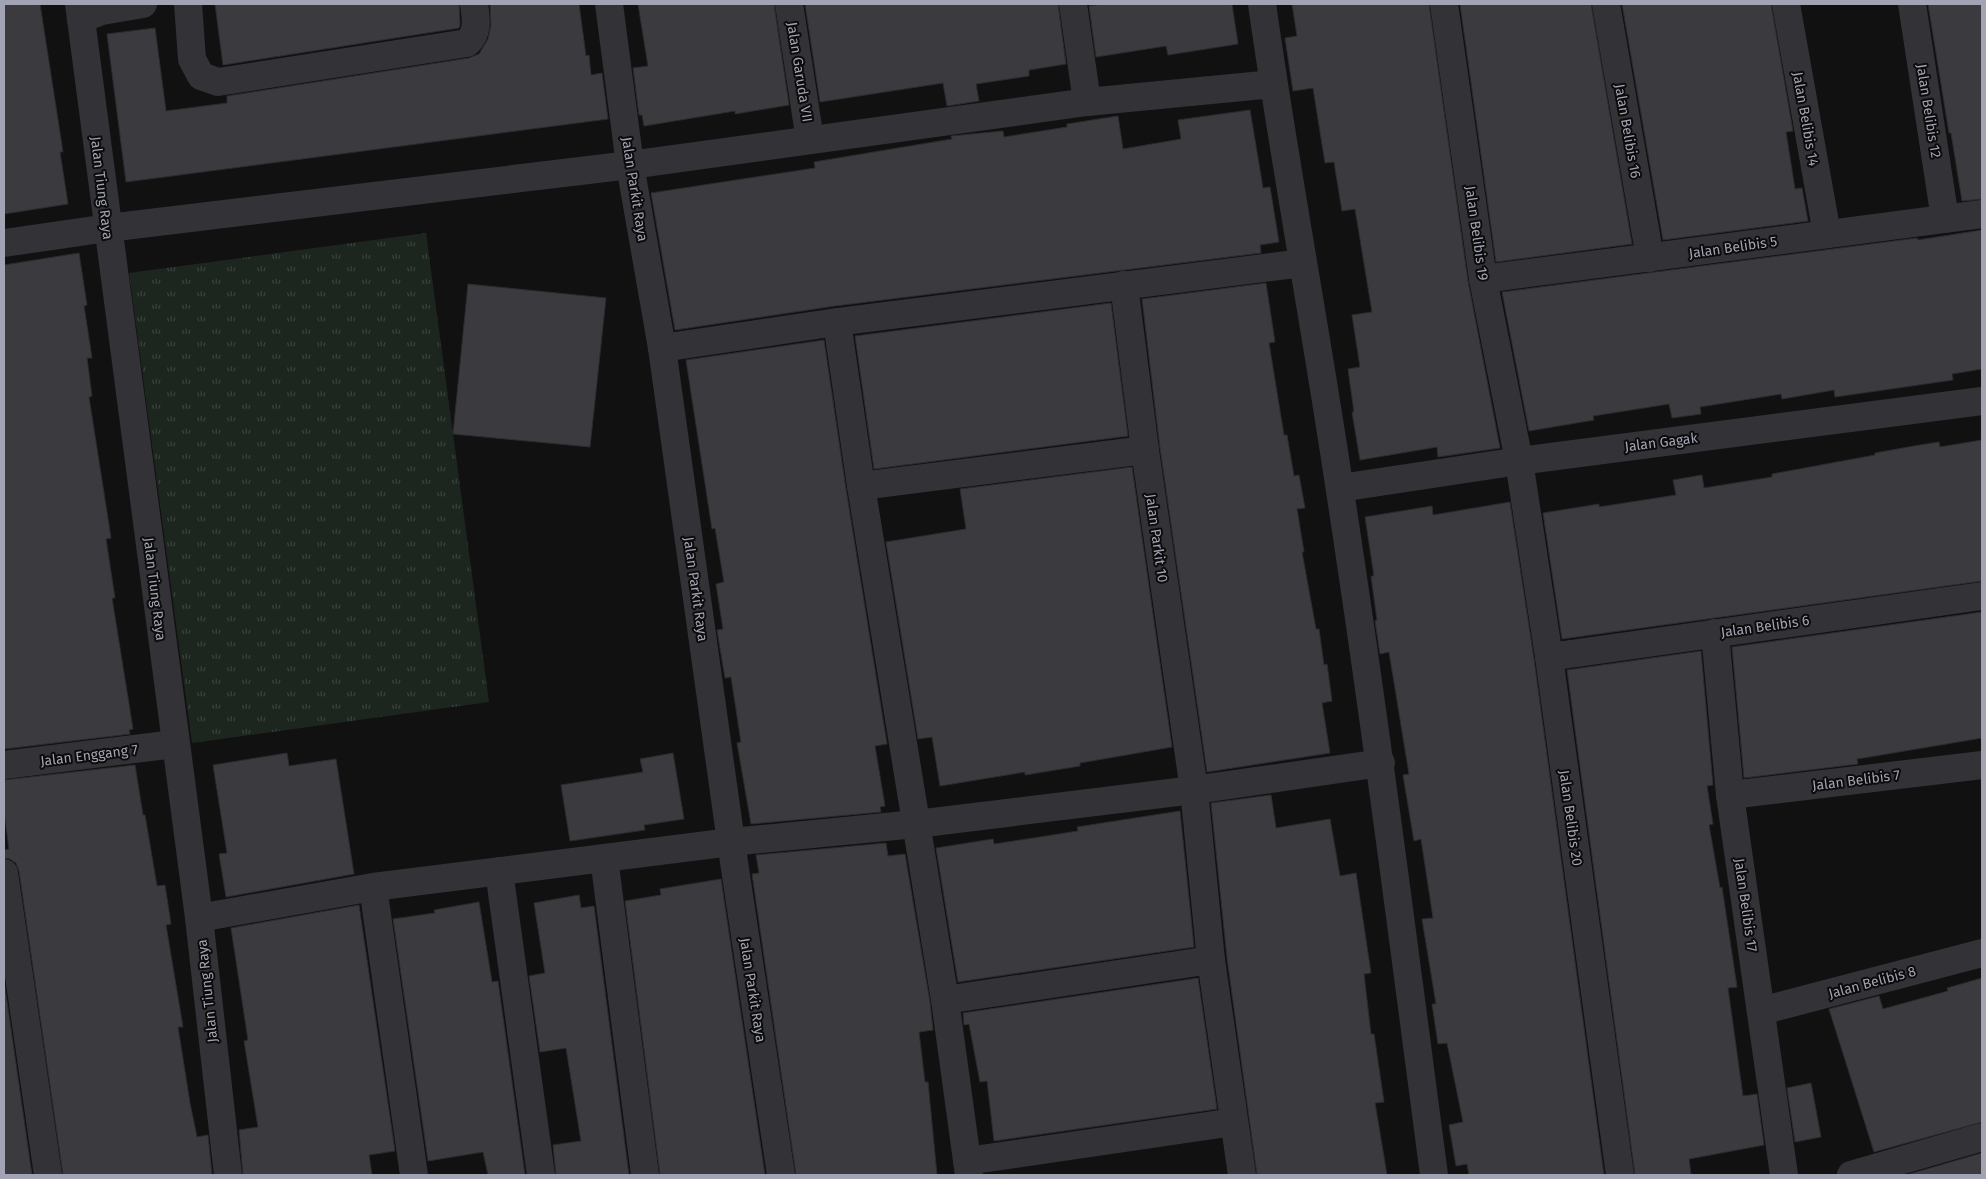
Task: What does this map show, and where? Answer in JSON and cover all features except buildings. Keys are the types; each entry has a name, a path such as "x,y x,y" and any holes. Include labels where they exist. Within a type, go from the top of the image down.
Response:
{"street":[{"path":"80,11 102,11 143,4"},
{"path":"188,4 192,60 201,76 218,82 467,43 474,36 476,21 474,4"},
{"name":"Jalan Parkit Raya","path":"609,4 630,165 662,348 731,842 781,1175"},
{"name":"Jalan Garuda VII","path":"789,4 810,140"},
{"path":"1073,4 1087,102"},
{"path":"1262,4 1340,488 1381,763 1434,1175"},
{"name":"Jalan Belibis 19","path":"1444,4 1483,279 1519,461"},
{"name":"Jalan Belibis 16","path":"1606,4 1650,258"},
{"name":"Jalan Belibis 14","path":"1786,4 1827,234"},
{"name":"Jalan Belibis 12","path":"1912,4 1945,219"},
{"name":"Jalan Tiung Raya","path":"80,11 199,918 228,1175"},
{"path":"4,243 108,228 630,165 1087,102 1274,84"},
{"name":"Jalan Belibis 5","path":"1483,279 1982,214"},
{"path":"662,348 837,322 1303,263"},
{"name":"Jalan Parkit 10","path":"1124,285 1145,450 1194,790 1211,960 1242,1175"},
{"path":"837,322 861,486 945,1000 968,1168 1234,1122"},
{"name":"Jalan Gagak","path":"1340,488 1519,461 1982,401"},
{"path":"861,486 1145,450"},
{"name":"Jalan Belibis 20","path":"1519,461 1620,1175"},
{"name":"Jalan Belibis 6","path":"1548,657 1982,596"},
{"name":"Jalan Belibis 17","path":"1715,634 1730,795 1784,1175"},
{"name":"Jalan Enggang 7","path":"4,765 175,744"},
{"path":"199,918 373,886 731,842 916,824 1194,790 1381,763"},
{"name":"Jalan Belibis 7","path":"1730,795 1982,765"},
{"path":"604,858 645,1175"},
{"path":"499,871 541,1175"},
{"path":"4,873 48,1175"},
{"path":"373,886 414,1175"},
{"name":"Jalan Belibis 8","path":"1761,1011 1982,953"},
{"path":"945,1000 1211,960"},
{"path":"1851,1175 1982,1137"}],"green space":[{"path":"426,233 489,702 192,743 129,273"}]}
